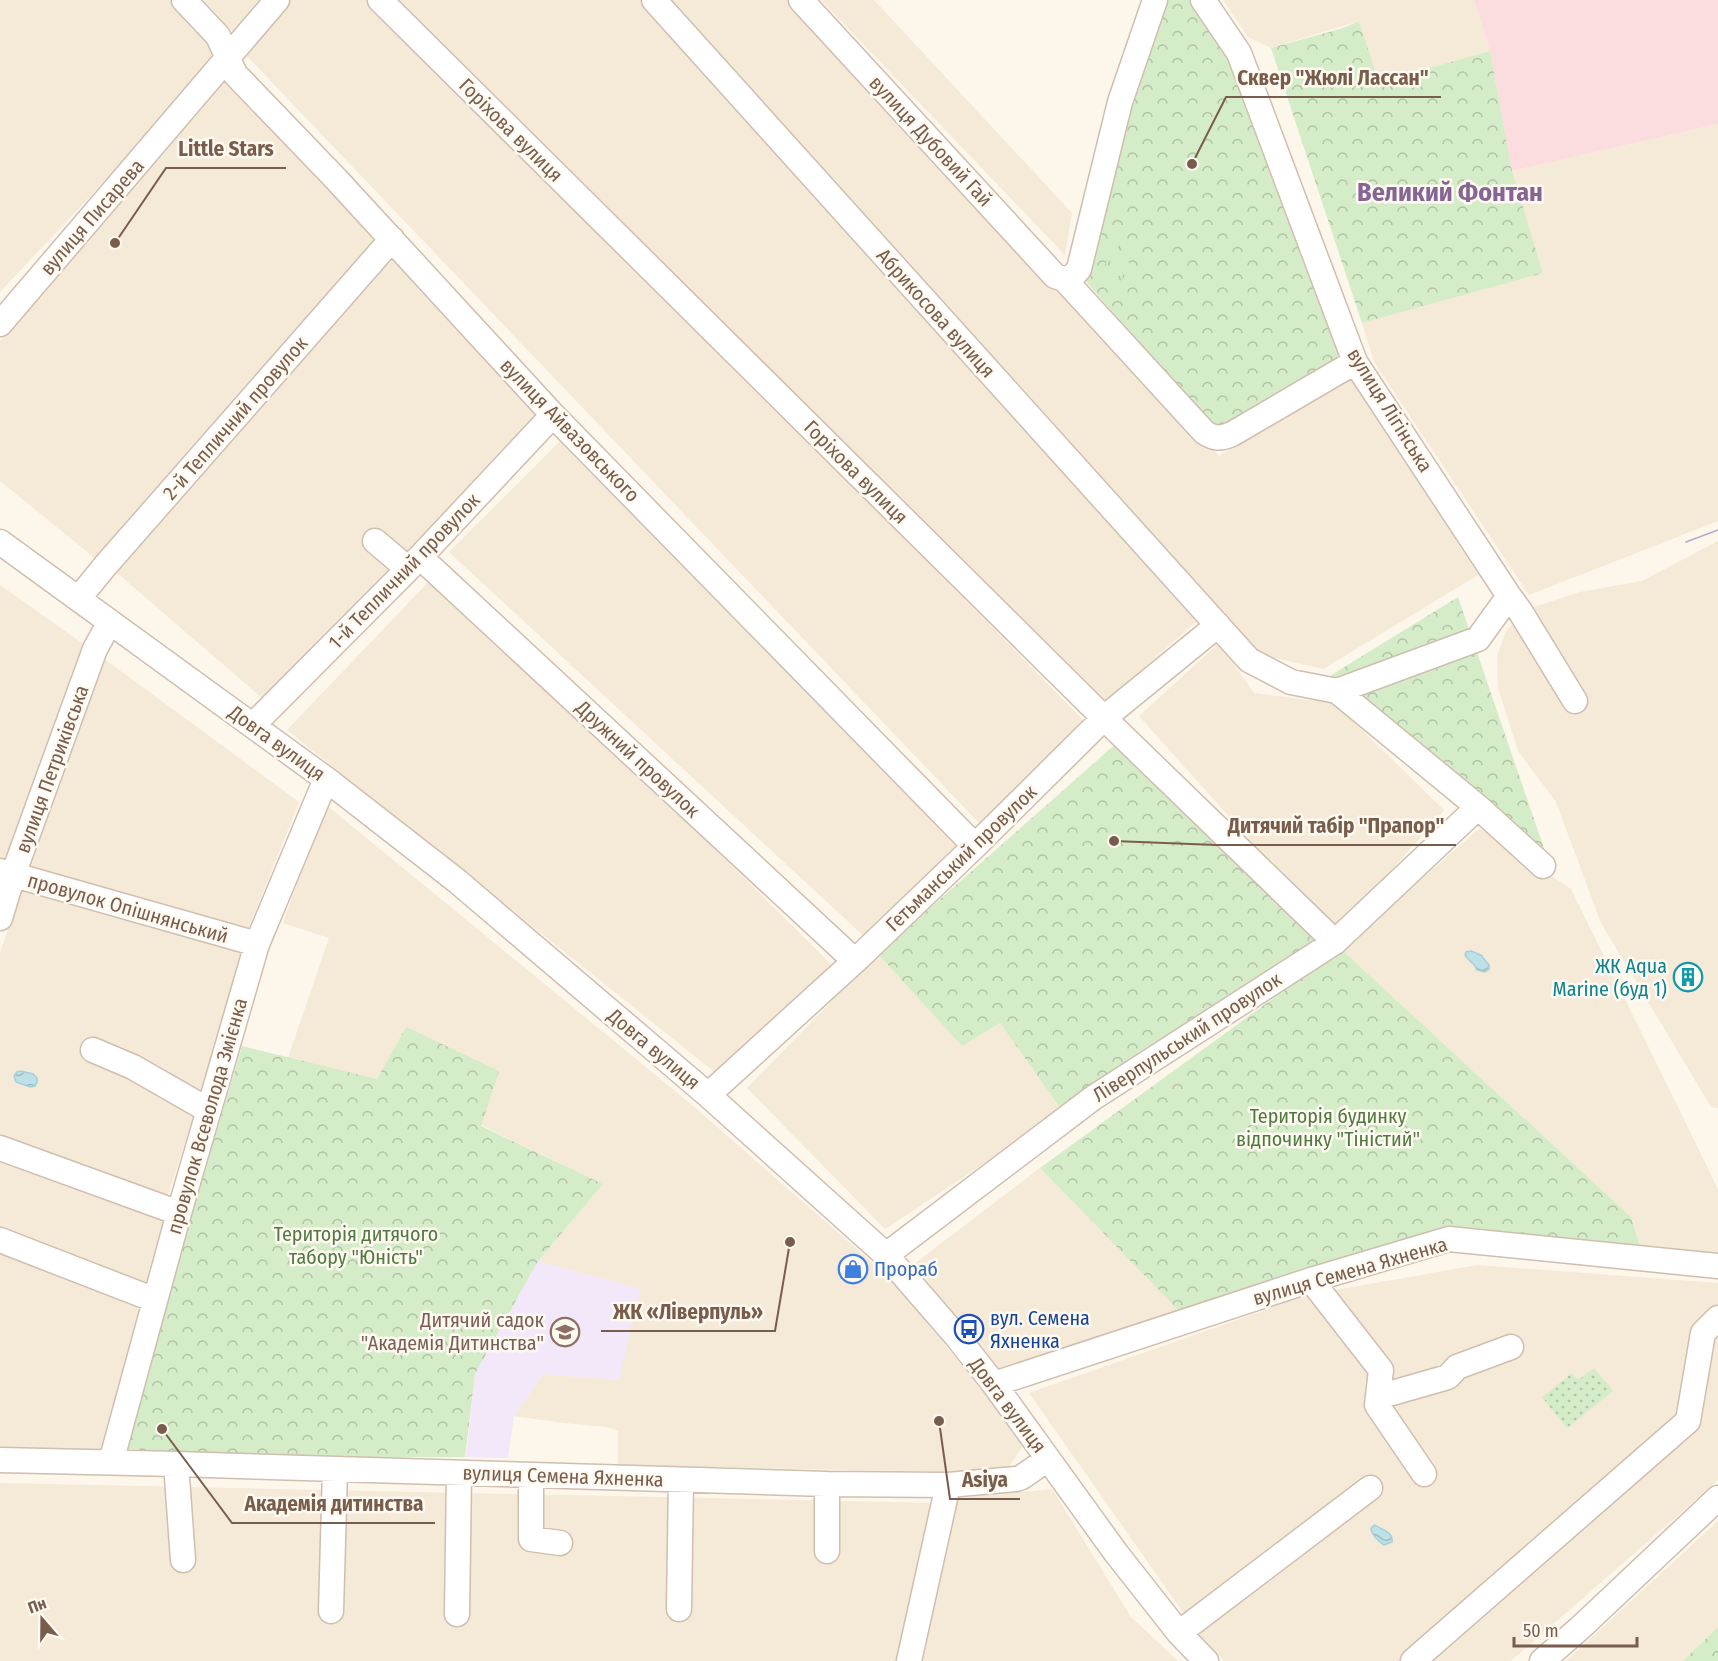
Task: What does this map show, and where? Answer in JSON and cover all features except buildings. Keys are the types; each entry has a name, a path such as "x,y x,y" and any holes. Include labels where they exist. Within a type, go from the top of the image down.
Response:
{"street":[{"name":"вулиця Айвазовського","path":"184,0 218,36 235,74 392,239 554,415 975,846"},
{"name":"вулиця Писарева","path":"0,324 277,0"},
{"name":"Горіхова вулиця","path":"380,0 1104,718 1335,942"},
{"name":"Абрикосова вулиця","path":"654,0 1250,660 1291,682 1337,691"},
{"name":"вулиця Дубовий Гай","path":"801,0 1055,276 1064,279 1210,436 1218,438 1232,434 1355,362"},
{"path":"1064,279 1073,276 1078,269 1120,102 1155,0"},
{"name":"вулиця Лігінська","path":"1203,0 1239,53 1355,362 1520,611 1575,701"},
{"name":"2-й Тепличний провулок","path":"79,598 392,239"},
{"name":"1-й Тепличний провулок","path":"253,725 414,563 554,415"},
{"name":"Дружний провулок","path":"375,541 414,563 855,961"},
{"name":"Довга вулиця","path":"0,542 326,779 457,881 708,1095 886,1255 957,1337 994,1384 1116,1553 1179,1633 1206,1661"},
{"path":"1337,691 1478,639 1509,596"},
{"name":"вулиця Петриківська","path":"0,918 7,873 95,649 110,622"},
{"name":"Гетьманський провулок","path":"708,1095 855,961 1104,718 1218,625"},
{"path":"1337,691 1478,807 1543,866"},
{"name":"провулок Всеволода Змієнка","path":"111,1462 208,1110 257,944 326,779"},
{"name":"Ліверпульський провулок","path":"886,1255 1093,1098 1335,942 1478,807"},
{"name":"провулок Опішнянський","path":"7,873 257,944"},
{"path":"93,1050 133,1067 208,1110"},
{"path":"0,1148 179,1213"},
{"name":"вулиця Семена Яхненка","path":"994,1384 1311,1280 1449,1239 1718,1266"},
{"path":"0,1240 155,1300"},
{"path":"1311,1280 1381,1371 1377,1406 1424,1473"},
{"path":"1413,1661 1688,1421 1703,1333 1718,1318"},
{"path":"1378,1396 1448,1377 1457,1366 1511,1347"},
{"name":"вулиця Семена Яхненка","path":"0,1460 827,1484 948,1485 1016,1479 1048,1459"},
{"path":"176,1464 183,1560"},
{"path":"332,1611 335,1469"},
{"path":"457,1614 459,1473"},
{"path":"531,1475 531,1539 560,1543"},
{"path":"679,1609 681,1480"},
{"path":"827,1484 827,1551"},
{"path":"909,1661 948,1485"},
{"path":"1179,1633 1370,1488"},
{"path":"1542,1661 1588,1621 1718,1498"}],"shaded area":[{"path":"0,0 173,0 224,54 0,292"},
{"path":"203,0 268,0 238,37"},
{"path":"290,0 374,0 1085,722 982,826 244,53"},
{"path":"389,0 645,0 1201,617 1100,707"},
{"path":"664,0 799,0 1064,279 1219,456 1351,372 1478,575 1323,669 1258,654"},
{"path":"821,0 874,0 1072,213 1065,255"},
{"path":"1223,0 1474,0 1490,51 1379,82 1359,21 1271,48 1248,37"},
{"path":"1474,0 1718,0 1718,124 1512,171 1490,51"},
{"path":"226,77 382,241 101,563 0,481 0,341"},
{"path":"1718,124 1718,521 1529,595 1374,362 1362,323 1543,273 1512,171"},
{"path":"391,247 543,417 269,704 109,566"},
{"path":"576,425 961,849 867,939 449,552"},
{"path":"1718,541 1718,1108 1711,1107 1601,923 1556,802 1518,751 1498,688 1497,656 1507,629 1534,607 1580,592 1642,581"},
{"path":"436,574 832,965 722,1078 287,730"},
{"path":"0,585 89,648 9,863 0,860"},
{"path":"1219,643 1254,693 1334,703 1444,810 1335,935 1139,716"},
{"path":"103,658 299,802 247,932 25,866"},
{"path":"325,804 692,1105 892,1280 1025,1443 1005,1473 618,1465 618,1431 607,1427 514,1416 543,1374 618,1380 640,1289 538,1261 603,1184 481,1125 406,1027 377,1079 288,1058 329,938 283,923"},
{"path":"1480,828 1571,889 1718,1189 1718,1260 1642,1253 1631,1217 1341,949"},
{"path":"24,883 241,953 196,1110 166,1200 0,1139 0,953"},
{"path":"878,954 962,1045 1000,1023 1063,1112 885,1229 747,1088"},
{"path":"0,1151 166,1212 144,1289 0,1234"},
{"path":"1040,1168 1185,1317 1002,1378 914,1264"},
{"path":"0,1248 150,1303 110,1460 0,1457"},
{"name":"Дитячий садок \"Академія Дитинства\"","path":"538,1261 641,1289 619,1380 543,1374 514,1416 508,1458 466,1457 475,1374"},
{"path":"1477,1265 1718,1283 1718,1480 1511,1661 1224,1661 1199,1635 1029,1393 1308,1295"},
{"path":"0,1483 936,1503 899,1661 0,1661"},
{"path":"1052,1489 1131,1617 1178,1661 913,1661 950,1499"},
{"path":"1718,1521 1718,1627 1683,1661 1566,1661"}],"green space":[{"path":"1155,0 1198,0 1236,55 1348,356 1223,440 1078,272"},
{"path":"1359,21 1379,82 1490,51 1512,171 1543,273 1362,323 1271,48 1343,28"},
{"path":"1114,234 1132,268 1116,286 1104,269"},
{"path":"1458,597 1547,857 1328,677"},
{"path":"1119,741 1326,941 1063,1112 1000,1023 962,1046 878,954"},
{"name":"Територія будинку відпочинку \"Тіністий\"","path":"1341,949 1631,1217 1642,1253 1449,1232 1185,1317 1040,1168"},
{"name":"Територія дитячого табору \"Юність\"","path":"406,1027 499,1071 481,1126 603,1184 538,1261 475,1374 465,1457 119,1457 242,1046 377,1079"},
{"path":"1594,1368 1613,1391 1567,1428 1542,1397 1572,1373 1578,1380"},
{"path":"1718,1627 1718,1661 1683,1661"}],"water":[{"path":"1471,951 1481,955 1489,965 1489,969 1485,972 1477,970 1465,955 1466,952"},
{"path":"21,1071 33,1074 37,1078 35,1086 30,1087 16,1082 14,1076"},
{"path":"1375,1525 1391,1536 1392,1542 1384,1545 1378,1540 1371,1530"}],"tram line":[{"path":"1686,542 1718,530"}],"place":[{"name":"Сквер \"Жюлі Лассан\"","path":"1192,164"},
{"name":"Little Stars","path":"115,243"},
{"name":"Дитячий табір \"Прапор\"","path":"1114,841"},
{"name":"ЖК Aqua Marine (буд 1)","path":"1688,977"},
{"name":"ЖК «Ліверпуль»","path":"790,1242"},
{"name":"Прораб","path":"853,1269"},
{"name":"вул. Семена Яхненка","path":"969,1329"},
{"name":"Дитячий садок \"Академія Дитинства\"","path":"565,1332"},
{"name":"Asiya","path":"939,1421"},
{"name":"Академія дитинства","path":"162,1429"}],"district":[{"name":"Великий Фонтан","path":"1450,192"}]}
